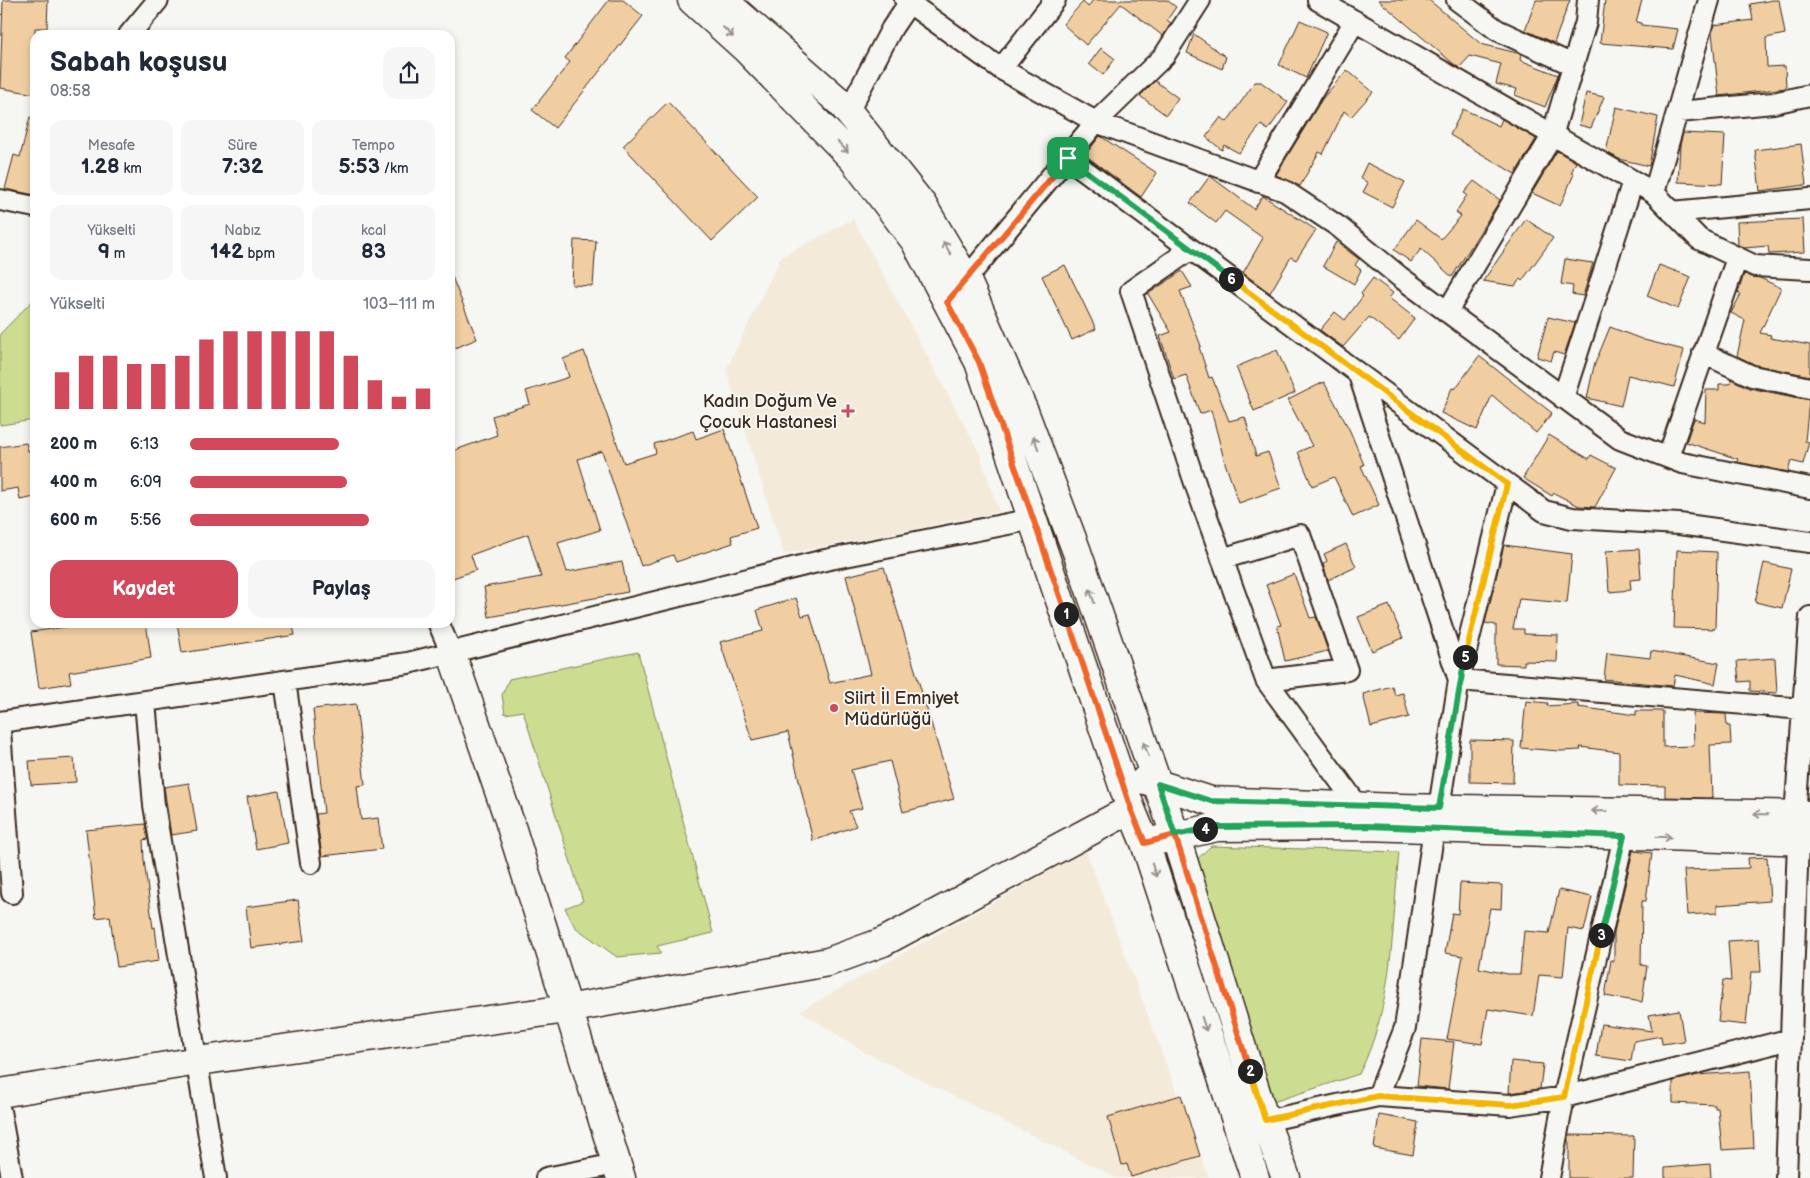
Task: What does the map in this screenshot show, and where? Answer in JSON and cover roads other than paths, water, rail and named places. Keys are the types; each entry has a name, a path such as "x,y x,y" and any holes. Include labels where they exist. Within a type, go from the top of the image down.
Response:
{"street":[{"path":"133,30 158,0"},
{"path":"692,0 745,48 853,158 915,242 979,362 1121,773 1131,809 1145,843 1255,1178"},
{"path":"723,0 848,112 923,206 966,280 1025,414 1077,552 1158,784 1265,1120 1286,1178"},
{"path":"1000,69 1055,0"},
{"path":"947,302 1096,122 1164,56 1200,0"},
{"path":"1318,0 1654,193 1699,239 1755,266 1810,269"},
{"path":"1457,0 1497,30 1573,65"},
{"path":"1446,312 1552,136 1586,22 1588,0"},
{"path":"1654,193 1679,112 1709,0"},
{"path":"848,112 892,28 909,1 1000,69 1096,122 1285,191 1339,227 1446,312 1620,439 1682,463 1810,488"},
{"path":"1258,182 1355,21"},
{"path":"1679,112 1773,103 1810,95"},
{"path":"1068,158 1544,510 1572,518 1679,524 1810,542"},
{"path":"1563,398 1633,181"},
{"path":"1672,212 1810,199"},
{"path":"0,200 30,206"},
{"path":"1191,249 1131,292 1222,559 1266,680 1358,806"},
{"path":"1668,457 1737,258"},
{"path":"1703,353 1752,376 1810,388"},
{"path":"1359,375 1459,680"},
{"path":"1378,1096 1405,1028 1459,680 1507,484"},
{"path":"0,722 408,663 825,560 1033,519"},
{"path":"1222,559 1300,535 1347,670 1266,680"},
{"path":"1786,1178 1791,1039 1803,828 1802,709 1810,618"},
{"path":"441,628 451,652 509,820 619,1171 546,1178"},
{"path":"1459,680 1802,709"},
{"path":"285,681 310,863"},
{"path":"145,701 154,805 216,1178"},
{"path":"0,730 12,893"},
{"path":"1121,773 1211,801 1358,806 1437,818 1624,836 1803,828"},
{"path":"0,1093 198,1061 567,1009 828,962 883,942 1131,809"},
{"path":"1145,843 1217,827 1367,826 1437,818 1803,828"},
{"path":"1549,1178 1564,1097 1624,836"},
{"path":"1265,1120 1378,1096 1510,1105 1564,1097 1791,1039"},
{"path":"0,1111 12,1178"}],"place":[{"name":"Kadın Doğum Ve Çocuk Hastanesi","path":"848,411"},
{"name":"Siirt İl Emniyet Müdürlüğü","path":"834,708"}]}
